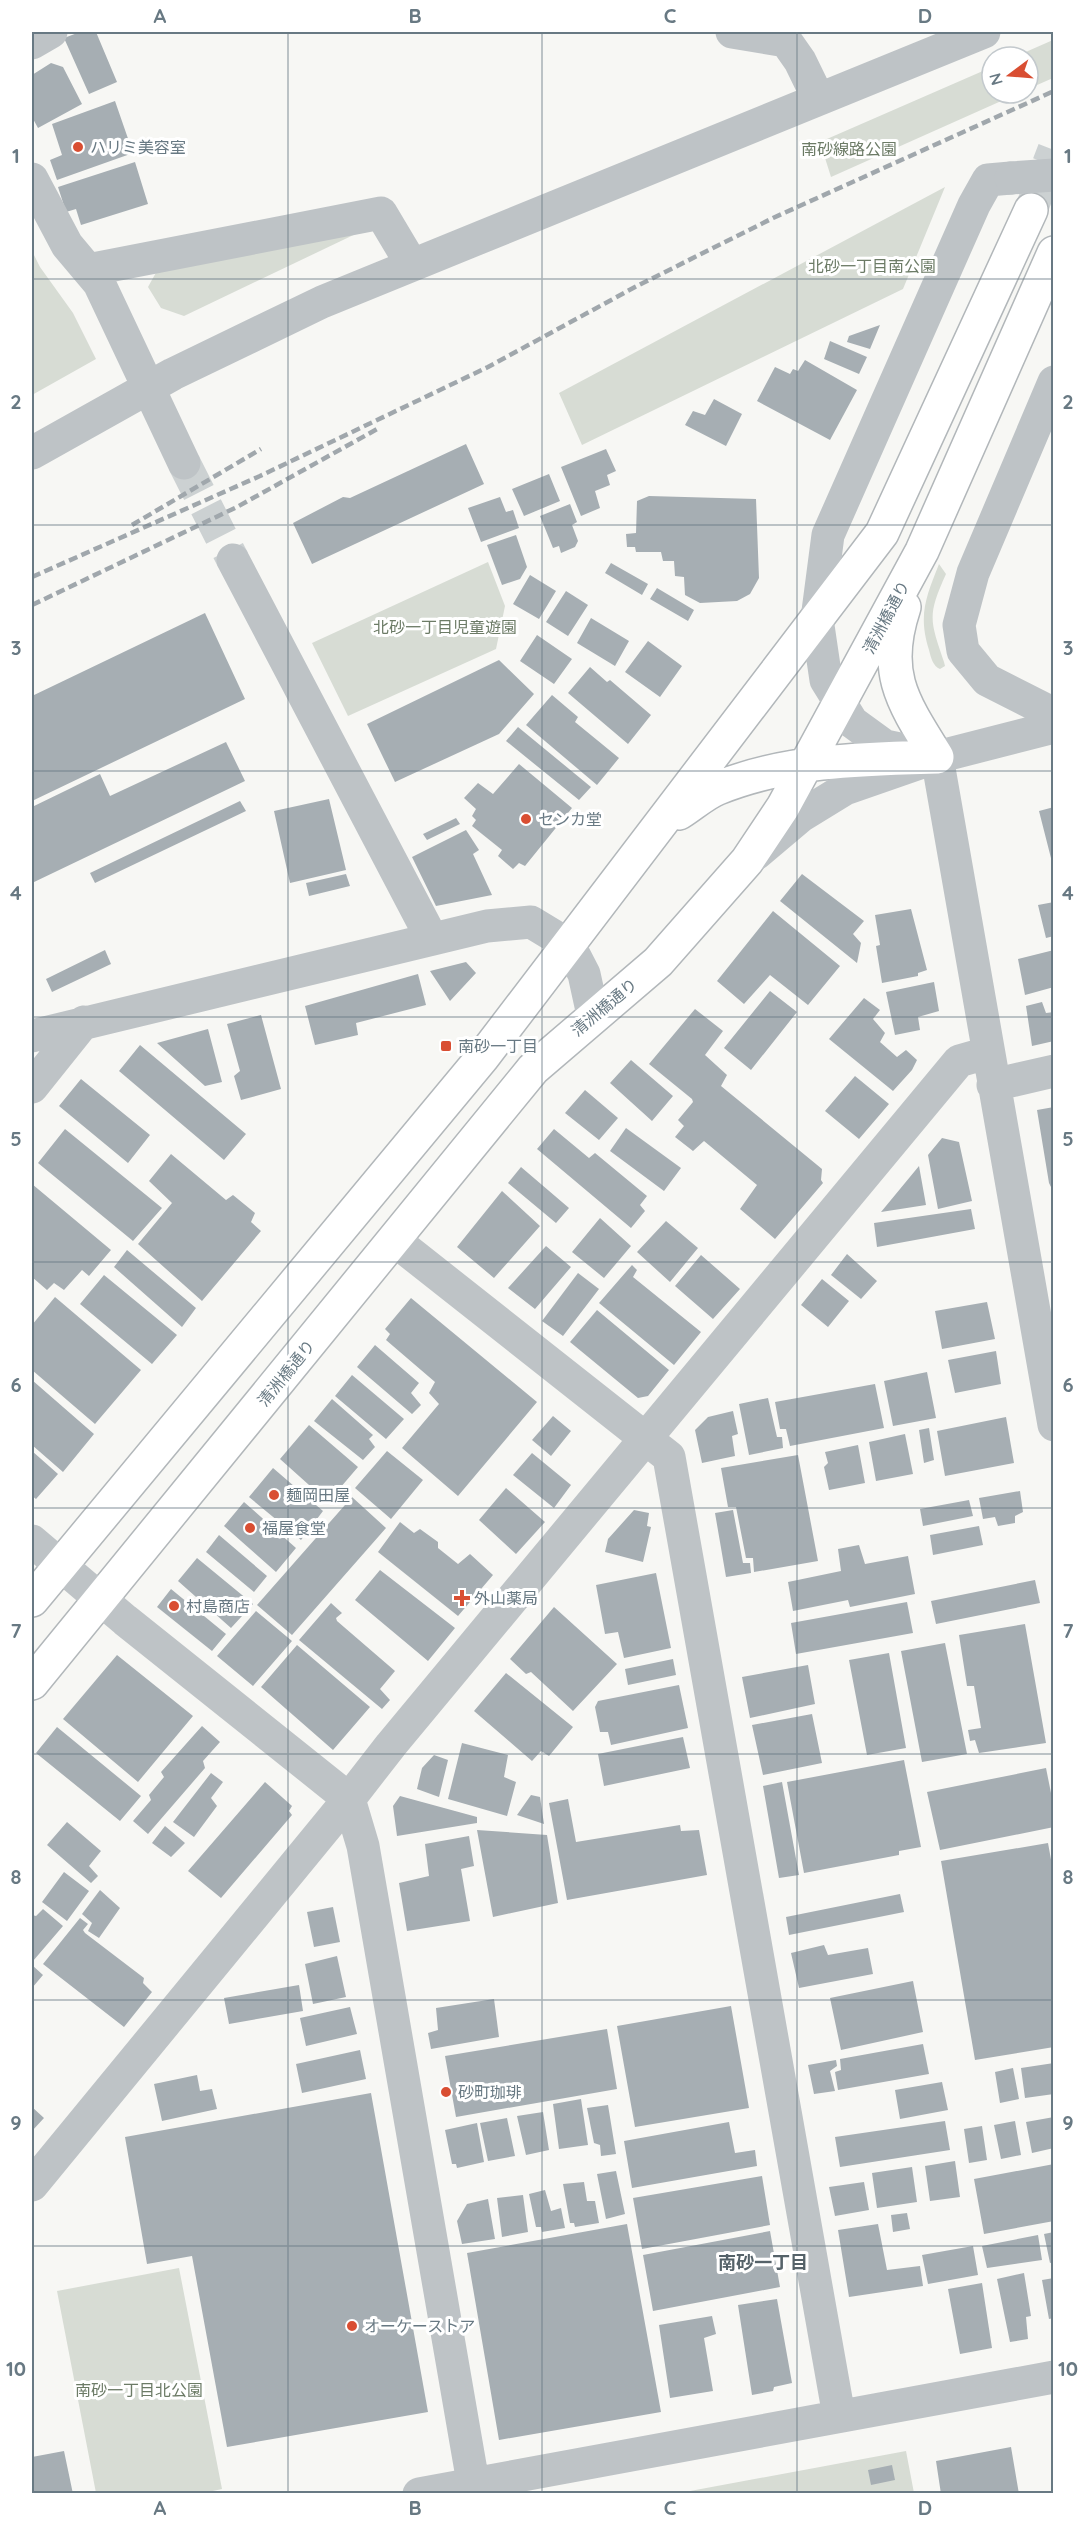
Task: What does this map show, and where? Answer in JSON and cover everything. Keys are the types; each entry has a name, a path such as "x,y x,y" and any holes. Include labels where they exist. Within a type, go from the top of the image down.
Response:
{"main road":[{"path":"32,1600 474,1067 882,532 1031,210"},
{"name":"清洲橋通り","path":"32,1683 533,1069 593,1015 658,962 747,861 783,807 922,551 1053,253"},
{"path":"660,825 716,789 759,775 806,765 937,757 908,711 894,668 895,633 922,551"}],"street":[{"path":"32,43 51,32"},
{"path":"732,32 786,41 800,61 818,98"},
{"path":"32,453 148,388 322,302 984,32"},
{"path":"937,757 885,746 852,722 826,680 817,619 828,535 974,205 988,180 1053,175"},
{"path":"32,179 66,245 99,283 184,463"},
{"path":"88,270 381,213 412,265"},
{"path":"1053,382 973,573 959,625 963,651 987,680 1053,714"},
{"path":"233,560 432,939"},
{"path":"747,861 801,816 845,789 937,757 1053,728"},
{"path":"937,757 1053,1425"},
{"path":"32,1036 487,926 531,922 568,945 584,974 593,1015"},
{"path":"32,1087 84,1022"},
{"path":"32,2185 391,1745 959,1061 987,1053"},
{"path":"993,1085 1053,1071"},
{"path":"394,1240 669,1457 839,2416"},
{"path":"32,1541 101,1600 349,1799 363,1846 474,2488"},
{"path":"419,2493 474,2488 839,2416 1053,2377"}],"green space":[{"path":"1053,40 1053,78 1040,84 1040,46"},
{"name":"南砂線路公園","path":"980,72 980,105 992,105 831,177 820,142"},
{"name":"北砂一丁目南公園","path":"945,187 903,289 582,445 559,393"},
{"path":"366,229 184,316 161,308 148,287 158,269"},
{"path":"32,251 40,267 73,313 96,359 32,395"},
{"name":"北砂一丁目児童遊園","path":"488,562 505,606 496,649 348,716 312,643"},
{"path":"939,564 946,574 933,609 933,627 945,666 940,669 934,664 931,656 924,626 927,596"},
{"name":"南砂一丁目北公園","path":"179,2268 222,2489 199,2494 96,2493 57,2291"},
{"path":"906,2451 914,2493 674,2494"}],"building":[{"path":"80,32 96,32 117,82 89,94 64,38"},
{"path":"51,63 63,67 82,104 38,128 32,117 32,75"},
{"path":"115,101 133,153 57,180 50,160 62,155 52,124"},
{"path":"135,162 148,204 81,225 76,209 66,212 58,187"},
{"path":"880,325 870,349 847,342 849,336"},
{"path":"830,341 867,357 859,374 824,359"},
{"path":"805,360 857,390 830,440 757,401 775,367 790,374 793,369 798,371"},
{"path":"714,399 742,414 726,446 685,425 693,411 705,415"},
{"path":"466,444 484,484 312,564 293,523 343,497 350,498"},
{"path":"606,449 616,471 607,475 610,485 595,491 600,508 581,516 561,467"},
{"path":"549,474 560,501 524,516 512,489"},
{"path":"649,496 756,499 759,578 750,594 737,601 700,603 685,595 684,577 675,576 674,561 663,561 661,552 636,552 635,547 627,547 626,534 636,533 637,501"},
{"path":"500,497 506,512 513,510 519,528 481,542 468,508"},
{"path":"570,504 577,522 572,525 578,541 575,547 561,553 559,546 553,548 540,516"},
{"path":"516,535 527,567 520,579 502,585 487,545"},
{"path":"611,563 648,584 642,595 605,573"},
{"path":"530,575 556,591 539,619 513,604"},
{"path":"657,588 694,610 688,621 650,599"},
{"path":"566,591 588,605 568,636 546,622"},
{"path":"205,613 245,699 32,801 32,696"},
{"path":"591,618 629,641 615,666 577,643"},
{"path":"537,635 572,659 554,684 520,661"},
{"path":"648,641 682,666 660,697 625,672"},
{"path":"499,660 534,694 499,734 395,782 367,724"},
{"path":"590,667 607,682 610,680 651,715 628,744 568,693"},
{"path":"552,695 578,717 575,722 619,758 597,785 526,725"},
{"path":"518,727 591,787 579,800 506,741"},
{"path":"226,742 245,781 32,883 32,807 100,774 110,796"},
{"path":"519,764 572,808 525,866 519,863 513,869 498,856 502,850 472,826 476,820 472,816 476,809 464,798 478,783 493,794"},
{"path":"329,799 346,870 290,883 274,811"},
{"path":"240,801 246,811 95,883 90,873"},
{"path":"1054,807 1054,866 1053,866 1039,811"},
{"path":"456,818 460,824 427,840 423,834"},
{"path":"466,830 479,850 473,854 492,895 436,906 412,857"},
{"path":"346,874 350,886 309,896 306,883"},
{"path":"802,874 864,921 853,934 861,943 857,963 780,901"},
{"path":"1054,902 1054,936 1046,938 1038,905"},
{"path":"911,909 927,970 918,973 918,976 882,983 876,946 880,945 875,915"},
{"path":"773,911 840,966 808,1005 770,975 744,1004 717,981"},
{"path":"105,950 111,964 52,992 46,979"},
{"path":"1054,950 1054,987 1025,995 1018,959"},
{"path":"466,962 476,973 450,1001 430,971"},
{"path":"418,974 426,1005 356,1023 358,1035 315,1045 305,1006"},
{"path":"934,982 939,1011 918,1017 920,1030 895,1035 886,992"},
{"path":"770,991 797,1012 751,1070 724,1048"},
{"path":"864,998 880,1010 873,1019 885,1033 880,1042 897,1057 906,1050 917,1060 912,1070 893,1091 829,1039"},
{"path":"1042,1002 1046,1013 1054,1012 1054,1041 1032,1046 1026,1006"},
{"path":"695,1009 723,1031 705,1055 727,1075 721,1086 822,1169 823,1183 775,1239 740,1209 757,1185 704,1141 693,1151 675,1137 684,1126 678,1120 693,1102 692,1099 649,1064"},
{"path":"261,1015 281,1089 241,1100 234,1076 240,1071 227,1024"},
{"path":"208,1029 222,1082 205,1086 157,1043"},
{"path":"140,1045 246,1134 224,1160 119,1071"},
{"path":"631,1060 673,1096 652,1121 610,1083"},
{"path":"855,1076 889,1104 859,1139 825,1111"},
{"path":"81,1079 150,1135 128,1163 59,1106"},
{"path":"585,1090 618,1118 599,1140 565,1113"},
{"path":"1054,1107 1054,1193 1049,1183 1037,1110"},
{"path":"626,1128 681,1168 664,1191 610,1151"},
{"path":"65,1129 162,1208 133,1241 38,1163"},
{"path":"554,1129 589,1158 595,1153 647,1196 640,1205 645,1211 631,1228 537,1149"},
{"path":"942,1138 959,1142 972,1201 938,1209 928,1155"},
{"path":"171,1154 226,1200 233,1195 255,1213 251,1222 261,1231 202,1301 138,1244 172,1203 149,1181"},
{"path":"919,1166 926,1205 881,1212"},
{"path":"521,1167 569,1208 556,1223 508,1183"},
{"path":"32,1184 111,1250 89,1276 82,1270 64,1290 54,1283 47,1290 32,1277"},
{"path":"502,1191 540,1226 494,1278 457,1247"},
{"path":"971,1209 975,1229 877,1247 874,1223"},
{"path":"600,1218 631,1246 604,1278 572,1252"},
{"path":"666,1221 698,1248 670,1282 637,1252"},
{"path":"546,1246 571,1267 535,1309 508,1288"},
{"path":"127,1250 196,1308 182,1327 114,1267"},
{"path":"847,1254 877,1281 861,1299 831,1275"},
{"path":"701,1255 740,1289 713,1319 675,1286"},
{"path":"632,1265 637,1270 633,1277 701,1332 674,1365 599,1303"},
{"path":"578,1273 599,1289 563,1336 542,1321"},
{"path":"104,1275 177,1335 152,1364 80,1304"},
{"path":"822,1279 849,1301 828,1327 801,1305"},
{"path":"55,1297 141,1370 95,1424 32,1370 32,1325"},
{"path":"411,1298 537,1402 458,1496 402,1448 439,1404 429,1393 435,1382 386,1340 390,1334 385,1329"},
{"path":"987,1302 995,1339 942,1349 935,1311"},
{"path":"597,1310 669,1370 648,1396 638,1398 570,1342"},
{"path":"375,1345 419,1383 411,1393 421,1405 412,1414 357,1367"},
{"path":"996,1351 1001,1384 955,1393 948,1360"},
{"path":"927,1372 936,1418 893,1426 884,1381"},
{"path":"352,1375 404,1419 386,1439 335,1396"},
{"path":"32,1380 94,1434 63,1472 32,1445"},
{"path":"875,1384 884,1428 790,1446 786,1429 780,1429 775,1402"},
{"path":"768,1398 777,1437 782,1437 783,1448 749,1455 739,1404"},
{"path":"332,1399 373,1435 369,1439 375,1447 363,1460 314,1421"},
{"path":"733,1411 738,1434 732,1436 735,1456 702,1463 695,1430 708,1417"},
{"path":"553,1416 571,1431 551,1456 532,1440"},
{"path":"1006,1417 1014,1463 945,1476 937,1431"},
{"path":"309,1425 358,1467 328,1502 280,1459"},
{"path":"929,1428 934,1460 924,1463 919,1430"},
{"path":"905,1434 913,1474 876,1481 869,1442"},
{"path":"858,1445 865,1483 829,1490 824,1467 828,1463 825,1452"},
{"path":"32,1451 58,1474 36,1499 32,1496"},
{"path":"387,1451 423,1480 391,1519 355,1488"},
{"path":"532,1453 571,1485 554,1508 513,1475"},
{"path":"798,1455 818,1561 754,1572 753,1558 746,1558 736,1507 728,1507 721,1468"},
{"path":"273,1468 323,1511 301,1540 249,1497"},
{"path":"506,1488 545,1522 516,1554 479,1520"},
{"path":"1020,1491 1023,1512 1015,1516 1015,1523 998,1526 995,1517 983,1519 979,1498"},
{"path":"352,1497 386,1528 292,1635 257,1605"},
{"path":"969,1500 973,1516 923,1526 920,1509"},
{"path":"244,1502 296,1548 276,1572 224,1526"},
{"path":"634,1510 649,1513 647,1526 651,1527 643,1562 605,1552 608,1539"},
{"path":"733,1510 743,1563 750,1563 751,1573 726,1577 715,1513"},
{"path":"400,1522 414,1533 420,1529 438,1542 438,1548 458,1564 470,1554 493,1575 458,1616 378,1552"},
{"path":"979,1526 983,1545 933,1555 930,1535"},
{"path":"219,1535 267,1576 254,1592 206,1552"},
{"path":"859,1545 865,1564 908,1556 915,1594 850,1607 848,1600 793,1611 788,1582 841,1571 838,1549"},
{"path":"197,1558 253,1604 231,1628 178,1581"},
{"path":"380,1570 455,1628 428,1661 355,1600"},
{"path":"656,1573 671,1648 624,1658 618,1632 605,1634 596,1585"},
{"path":"1035,1580 1040,1603 936,1624 931,1601"},
{"path":"171,1589 226,1634 212,1651 157,1607"},
{"path":"907,1602 913,1633 796,1654 791,1623"},
{"path":"331,1603 342,1613 336,1618 337,1621 395,1671 380,1689 390,1700 382,1709 299,1640"},
{"path":"554,1607 617,1664 573,1711 531,1672 526,1674 510,1659"},
{"path":"256,1611 292,1641 253,1686 217,1656"},
{"path":"1025,1624 1046,1743 979,1753 975,1740 970,1741 968,1730 981,1728 974,1686 967,1686 959,1635"},
{"path":"945,1643 967,1754 922,1762 901,1651"},
{"path":"297,1645 370,1707 333,1750 261,1687"},
{"path":"889,1653 906,1748 867,1755 849,1660"},
{"path":"117,1655 193,1716 138,1782 63,1719"},
{"path":"673,1659 676,1675 628,1685 625,1669"},
{"path":"808,1665 815,1704 750,1718 742,1677"},
{"path":"506,1673 573,1727 549,1756 541,1751 532,1761 474,1711"},
{"path":"679,1685 688,1728 611,1745 608,1732 600,1732 595,1707 598,1701"},
{"path":"812,1714 822,1763 763,1775 752,1725"},
{"path":"202,1726 220,1742 203,1761 205,1768 148,1834 133,1821 151,1800 149,1795 164,1777 161,1772"},
{"path":"57,1727 141,1796 120,1821 36,1753"},
{"path":"683,1737 690,1768 604,1786 598,1754"},
{"path":"462,1743 508,1755 504,1777 516,1782 507,1816 448,1799"},
{"path":"434,1755 448,1760 439,1797 417,1789 422,1768"},
{"path":"904,1760 921,1847 899,1851 899,1855 804,1873 787,1782"},
{"path":"1046,1768 1054,1808 1054,1827 940,1850 927,1792"},
{"path":"211,1773 223,1782 211,1798 217,1806 194,1837 173,1822"},
{"path":"265,1782 292,1806 289,1811 292,1815 221,1898 188,1871"},
{"path":"782,1782 799,1875 779,1878 763,1786"},
{"path":"531,1795 540,1797 544,1824 517,1815"},
{"path":"400,1796 477,1817 477,1823 397,1836 393,1806"},
{"path":"568,1799 576,1842 680,1825 681,1831 699,1830 707,1875 567,1900 549,1803"},
{"path":"67,1822 101,1851 89,1866 98,1876 91,1883 47,1845"},
{"path":"165,1826 185,1843 171,1857 152,1843"},
{"path":"477,1830 547,1835 558,1903 493,1917"},
{"path":"469,1836 474,1866 461,1869 470,1921 407,1931 399,1883 429,1876 425,1844"},
{"path":"1048,1843 1054,1876 1054,2047 975,2060 941,1861"},
{"path":"64,1872 89,1891 67,1921 42,1902"},
{"path":"100,1890 120,1908 99,1938 88,1931 92,1923 82,1914"},
{"path":"900,1894 904,1912 789,1935 786,1917"},
{"path":"333,1907 340,1942 314,1947 307,1912"},
{"path":"43,1909 63,1926 33,1961 32,1915 36,1916"},
{"path":"80,1918 88,1924 83,1930 85,1933 144,1978 143,1983 152,1992 124,2027 43,1964"},
{"path":"824,1945 828,1955 868,1948 873,1974 799,1988 791,1953"},
{"path":"337,1956 346,1997 313,2004 305,1964"},
{"path":"32,1965 43,1975 32,1988"},
{"path":"913,1981 923,2032 841,2050 830,1998"},
{"path":"299,1985 303,2011 229,2024 224,1998"},
{"path":"494,1999 499,2037 431,2049 428,2033 438,2030 436,2008"},
{"path":"731,2006 749,2108 635,2127 617,2026"},
{"path":"350,2007 357,2034 306,2046 300,2018"},
{"path":"607,2029 617,2089 456,2117 445,2056"},
{"path":"923,2044 929,2074 838,2090 835,2072 841,2070 840,2059"},
{"path":"360,2050 366,2079 302,2093 296,2064"},
{"path":"836,2060 837,2066 830,2071 835,2091 814,2094 808,2065"},
{"path":"1054,2063 1054,2094 1025,2098 1021,2068"},
{"path":"1013,2068 1019,2099 1000,2103 995,2072"},
{"path":"197,2075 200,2091 212,2089 217,2109 162,2121 154,2084"},
{"path":"942,2082 948,2110 900,2119 895,2090"},
{"path":"371,2093 428,2412 227,2447 192,2256 147,2264 125,2137"},
{"path":"581,2099 588,2145 559,2149 553,2104"},
{"path":"608,2105 616,2154 601,2156 600,2145 594,2143 587,2108"},
{"path":"32,2107 44,2118 32,2131"},
{"path":"543,2112 549,2150 526,2155 517,2116"},
{"path":"1054,2117 1054,2148 1032,2153 1026,2122"},
{"path":"507,2118 515,2156 488,2161 480,2123"},
{"path":"945,2121 950,2150 840,2167 835,2137"},
{"path":"1015,2121 1021,2155 1001,2159 994,2125"},
{"path":"729,2122 735,2153 755,2150 757,2166 632,2188 624,2141"},
{"path":"477,2123 484,2162 457,2168 456,2164 452,2164 445,2130"},
{"path":"982,2126 987,2160 969,2163 964,2129"},
{"path":"955,2161 960,2197 930,2201 925,2166"},
{"path":"1054,2164 1054,2221 984,2234 974,2179"},
{"path":"912,2167 917,2202 877,2208 872,2173"},
{"path":"616,2171 625,2214 606,2219 597,2174"},
{"path":"762,2176 770,2225 642,2249 633,2198"},
{"path":"584,2182 587,2201 595,2201 599,2223 575,2227 574,2223 570,2223 563,2184"},
{"path":"864,2182 869,2210 835,2216 829,2187"},
{"path":"545,2190 551,2211 561,2208 565,2228 542,2232 541,2227 536,2227 529,2194"},
{"path":"523,2195 528,2232 502,2237 497,2198"},
{"path":"488,2199 495,2239 462,2244 457,2221 467,2204"},
{"path":"907,2213 910,2229 893,2232 891,2215"},
{"path":"627,2224 661,2412 499,2440 467,2253"},
{"path":"878,2224 887,2270 920,2266 923,2286 849,2297 838,2230"},
{"path":"770,2231 780,2287 653,2311 643,2255"},
{"path":"1054,2232 1054,2262 1050,2263 1044,2234"},
{"path":"1038,2235 1042,2260 987,2268 982,2246"},
{"path":"973,2246 978,2275 928,2284 922,2255"},
{"path":"1024,2273 1031,2316 1026,2317 1028,2339 1010,2342 997,2279"},
{"path":"1054,2278 1054,2318 1049,2319 1042,2280"},
{"path":"982,2283 992,2348 960,2354 948,2289"},
{"path":"777,2299 792,2383 774,2387 773,2391 752,2395 738,2305"},
{"path":"712,2316 716,2334 704,2338 713,2391 670,2398 659,2325"},
{"path":"1011,2447 1019,2494 941,2494 936,2461"},
{"path":"64,2451 73,2494 32,2494 32,2457"},
{"path":"892,2465 895,2480 871,2485 868,2470"}],"tunnel":[{"path":"1031,210 1054,150"},
{"path":"184,463 233,560"}],"railway":[{"path":"32,577 260,476 488,367 635,287 773,218 1054,91"},
{"path":"32,605 237,507 379,428"},
{"path":"132,525 261,449"}],"place":[{"name":"ハリミ美容室","path":"78,147"},
{"name":"センカ堂","path":"526,819"},
{"name":"南砂一丁目","path":"446,1046"},
{"name":"麺岡田屋","path":"274,1495"},
{"name":"福屋食堂","path":"250,1528"},
{"name":"外山薬局","path":"462,1598"},
{"name":"村島商店","path":"174,1606"},
{"name":"砂町珈琲","path":"446,2092"},
{"name":"オーケーストア","path":"352,2326"}],"district":[{"name":"南砂一丁目","path":"763,2263"}]}
